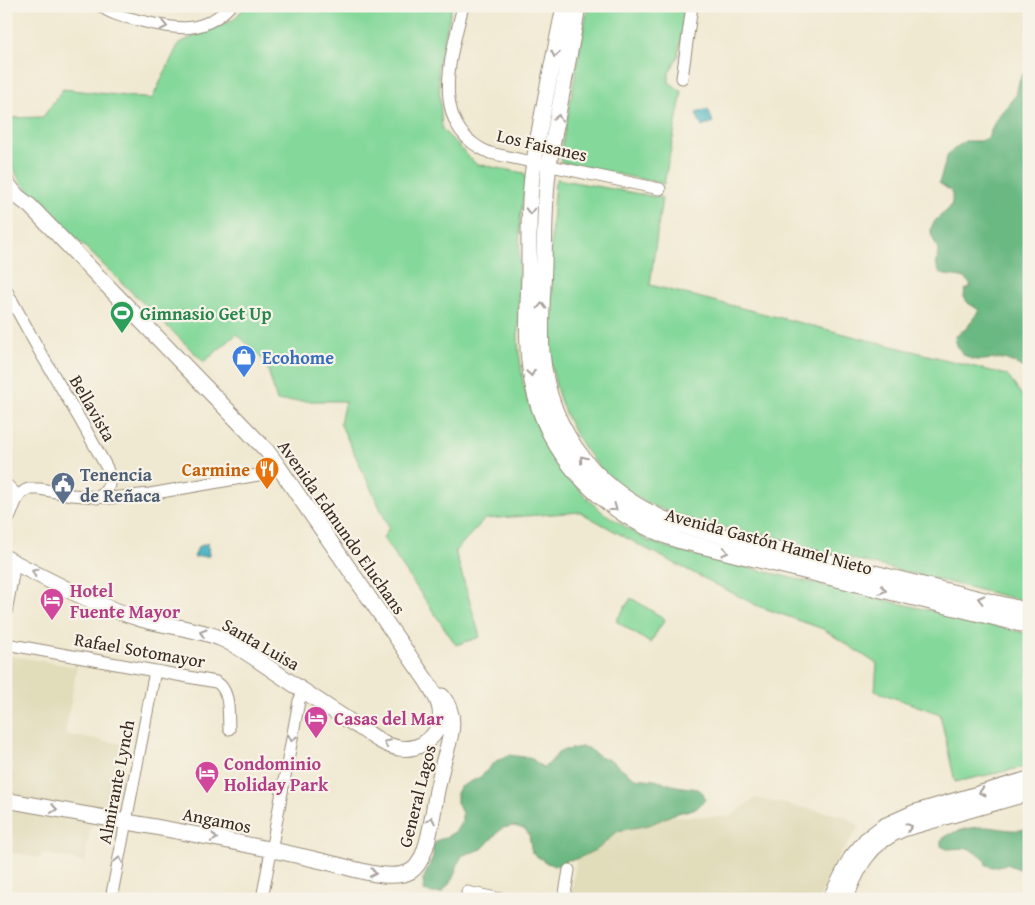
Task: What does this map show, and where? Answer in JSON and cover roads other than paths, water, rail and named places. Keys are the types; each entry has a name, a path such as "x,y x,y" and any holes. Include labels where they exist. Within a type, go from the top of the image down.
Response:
{"main road":[{"name":"Avenida Gastón Hamel Nieto","path":"564,6 541,164 546,199 542,353 546,377 556,412 566,435 580,455 604,482 620,495 641,509 680,526 1029,611"},
{"name":"Avenida Gastón Hamel Nieto","path":"578,6 541,164 530,200 528,327 532,380 538,406 554,441 568,463 586,484 608,504 631,520 677,540 1029,626"},
{"name":"Avenida Edmundo Eluchans","path":"6,170 30,206"},
{"name":"Avenida Edmundo Eluchans","path":"6,182 17,196 30,206 278,466 428,683"},
{"name":"Santa Luisa","path":"11,561 116,610 142,619 199,631 223,639 393,747 411,748 422,744 431,737"},
{"name":"General Lagos","path":"417,866 424,851 453,721 449,707 442,695 428,683"},
{"path":"428,683 438,700 441,711 438,728 431,737"},
{"path":"431,737 451,735"},
{"path":"830,899 851,858 866,840 884,826 908,815 1029,779"},
{"path":"844,899 864,859 874,846 888,836 903,829 1029,793"},
{"name":"Angamos","path":"6,800 271,849 392,876 404,874 417,866"}],"street":[{"path":"101,6 110,12 126,17 184,28 209,22 229,7"},
{"name":"Los Faisanes","path":"463,6 448,72 450,105 455,121 469,141 483,150 660,189"},
{"path":"682,78 692,6"},
{"name":"Bellavista","path":"6,290 107,468 109,476 108,485 104,493 97,498"},
{"path":"6,523 10,518 18,496 25,490 34,488 97,498 110,498 150,494 258,475 278,466"},
{"path":"6,484 18,496"},
{"path":"6,612 11,561"},
{"name":"Rafael Sotomayor","path":"6,644 155,672 194,677 220,684 226,691 229,729"},
{"name":"Almirante Lynch","path":"111,899 155,672"},
{"path":"262,899 299,701 304,691"},
{"path":"564,899 569,870"},
{"path":"467,892 501,899"}],"water":[{"path":"708,109 713,122 702,127 696,113"},
{"path":"208,543 209,556 194,557 198,547"}],"place":[{"name":"Gimnasio Get Up","path":"122,334"},
{"name":"Ecohome","path":"244,378"},
{"name":"Carmine","path":"267,490"},
{"name":"Tenencia de Reñaca","path":"63,505"},
{"name":"Hotel Fuente Mayor","path":"52,621"},
{"name":"Casas del Mar","path":"316,739"},
{"name":"Condominio Holiday Park","path":"207,794"}]}
